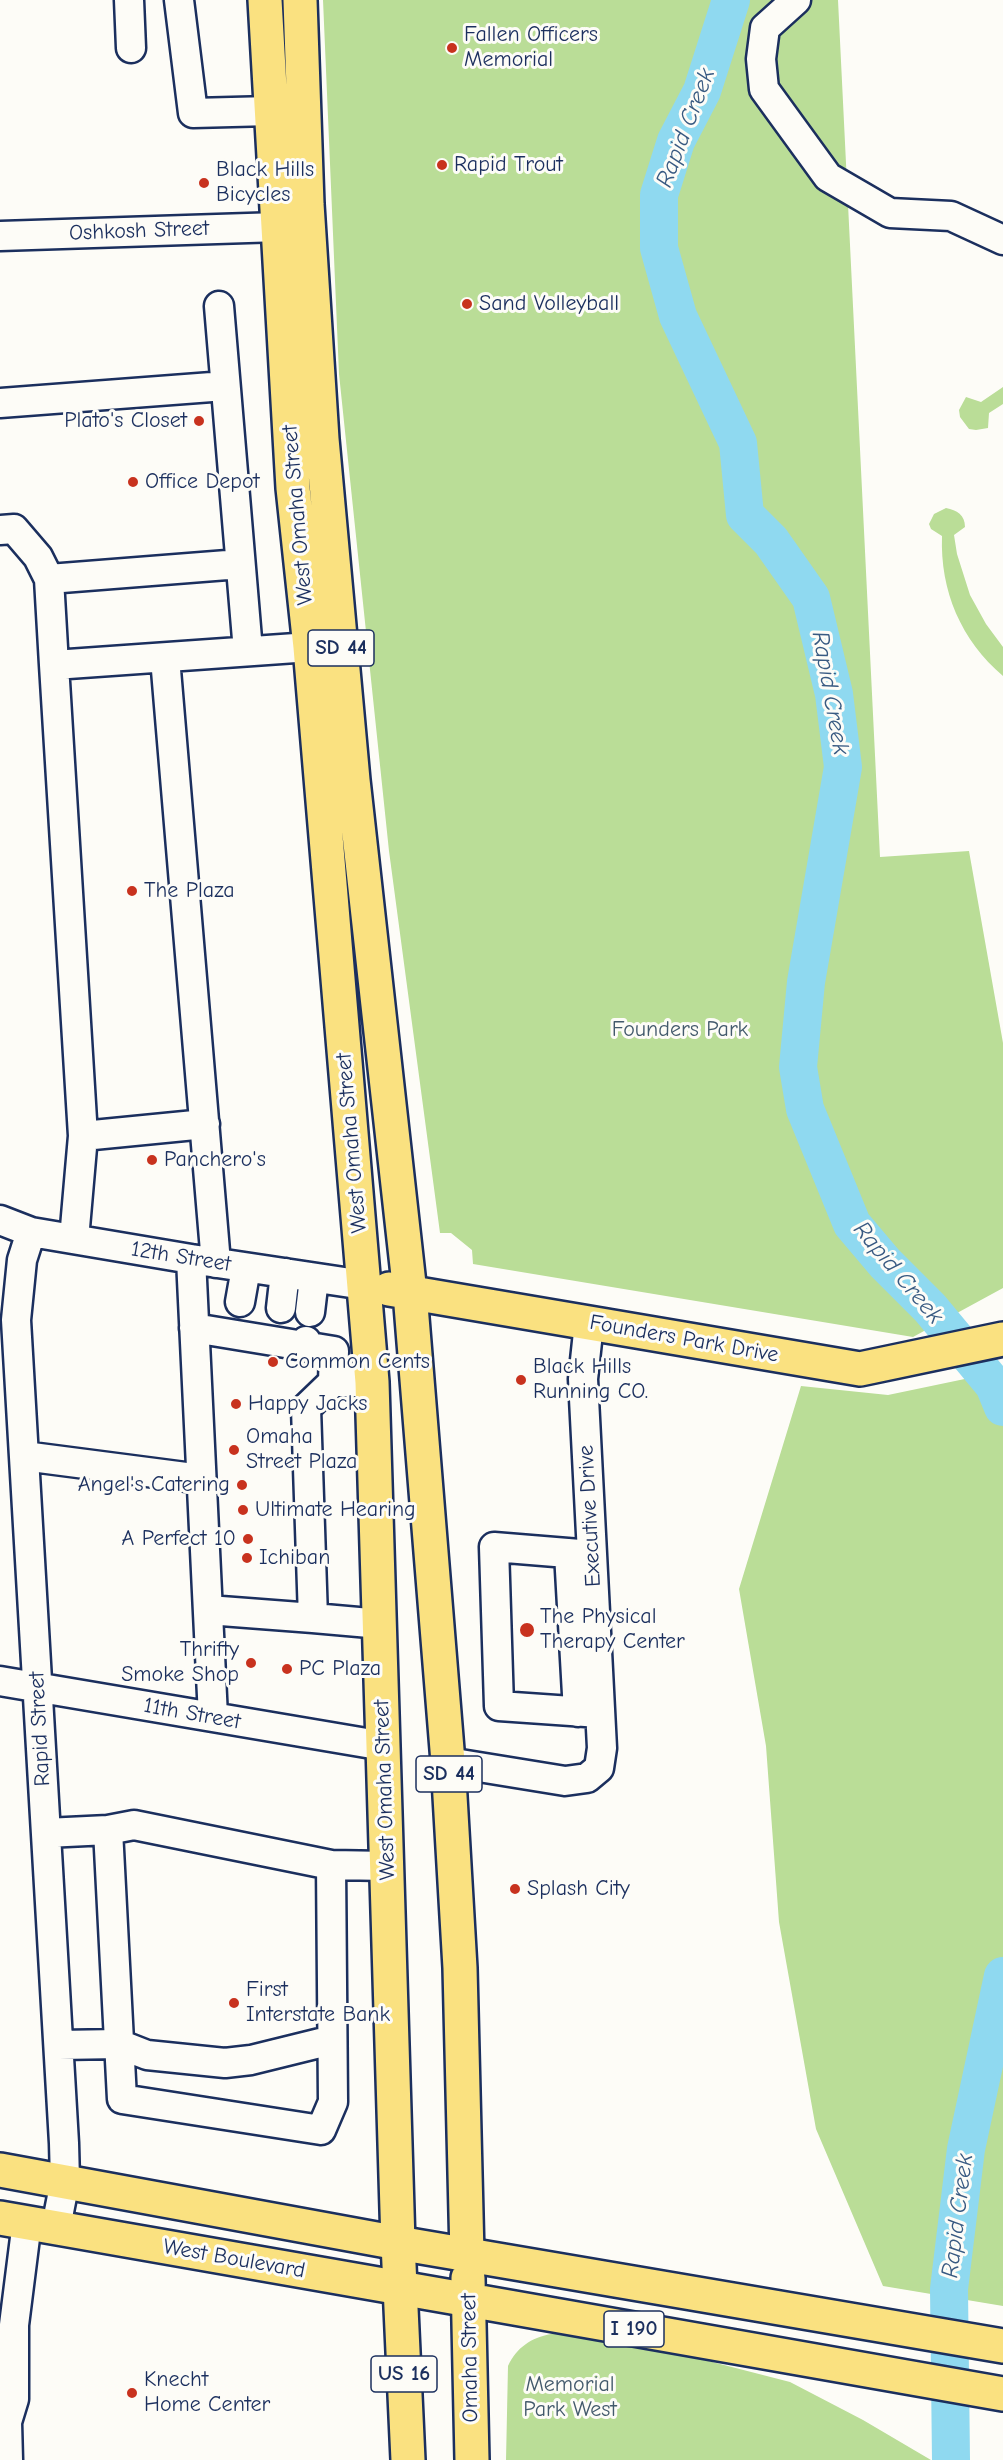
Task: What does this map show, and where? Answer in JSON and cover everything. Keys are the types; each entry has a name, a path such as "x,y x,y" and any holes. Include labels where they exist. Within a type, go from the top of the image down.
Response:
{"main road":[{"name":"West Omaha Street","path":"265,0 293,489 310,647 372,1382 400,2288"},
{"name":"West Omaha Street","path":"300,0 307,204 322,439 353,780 410,1293 448,1762 460,1968 467,2255"},
{"name":"Founders Park Drive","path":"364,1285 860,1369 1003,1340"},
{"name":"West Boulevard","path":"0,2170 467,2255"},
{"name":"West Boulevard","path":"28,2222 469,2300"},
{"name":"Omaha Street","path":"467,2255 472,2460"},
{"name":"I 190","path":"467,2255 1003,2346"},
{"name":"US 16","path":"400,2288 408,2460"},
{"name":"I 190","path":"469,2300 1003,2394"}],"street":[{"path":"129,0 131,48"},
{"path":"179,0 193,113 271,111"},
{"path":"796,0 765,28 761,59 764,89 828,177 890,213 951,216 1003,240"},
{"name":"Oshkosh Street","path":"0,236 279,227"},
{"path":"219,306 248,651"},
{"path":"0,403 225,386"},
{"path":"0,530 14,529 38,557 49,579 83,1136 74,1239"},
{"path":"49,579 240,564"},
{"path":"54,665 310,647"},
{"path":"165,657 205,1124 204,1261 194,1328 213,1717"},
{"path":"83,1136 205,1124"},
{"name":"12th Street","path":"0,1220 31,1232 364,1285"},
{"name":"Rapid Street","path":"8,2460 7,2422 14,2399 14,2325 28,2222 65,2181 16,1320 22,1260 31,1232"},
{"path":"240,1302 246,1268"},
{"path":"280,1308 285,1273"},
{"path":"310,1312 314,1278"},
{"name":"Executive Drive","path":"448,1762 566,1781 586,1778 599,1768 602,1748 589,1713 581,1554 583,1378 589,1323"},
{"path":"194,1328 236,1332 334,1351 333,1382"},
{"path":"313,1618 306,1408 333,1382 372,1382"},
{"path":"24,1456 201,1479"},
{"path":"581,1554 494,1547 499,1706 589,1713"},
{"path":"208,1610 381,1624"},
{"name":"11th Street","path":"0,1681 384,1746"},
{"path":"46,1833 108,1830 134,1826 331,1865 387,1866"},
{"path":"108,1830 122,2099 321,2130 333,2102 331,1865"},
{"path":"59,2045 119,2044 147,2055 225,2064 332,2040"}],"green space":[{"name":"Founders Park","path":"323,0 838,0 880,857 969,851 1003,1043 1003,1288 913,1337 473,1264 472,1250 451,1233 440,1233 389,851 339,374"},
{"path":"1003,387 1003,404 989,413 988,428 969,429 960,417 959,410 966,397 981,402"},
{"path":"946,508 954,510 964,519 965,527 954,535 957,554 970,595 986,624 1003,647 1003,676 975,647 949,595 942,556 942,536 931,529 929,524 934,514"},
{"path":"1003,1371 1003,2306 883,2286 816,2129 779,1922 766,1746 739,1589 801,1386 888,1395"},
{"name":"Memorial Park West","path":"551,2334 567,2334 658,2348 790,2382 863,2420 931,2460 506,2460 508,2366 525,2344"}],"waterway":[{"name":"Rapid Creek","path":"731,0 702,91 676,141 659,195 659,248 678,316 738,443 745,515 771,541 811,598 834,694 843,767 806,982 798,1067 805,1109 852,1224 885,1263 930,1308 994,1385 1003,1407"},
{"name":"Rapid Creek","path":"951,2460 949,2289 966,2149 1003,1976"}],"place":[{"name":"Fallen Officers Memorial","path":"452,48"},
{"name":"Rapid Trout","path":"442,165"},
{"name":"Black Hills Bicycles","path":"204,183"},
{"name":"Sand Volleyball","path":"467,304"},
{"name":"Plato's Closet","path":"199,421"},
{"name":"Office Depot","path":"133,482"},
{"name":"The Plaza","path":"132,891"},
{"name":"Panchero's","path":"152,1160"},
{"name":"Common Cents","path":"273,1362"},
{"name":"Black Hills Running CO.","path":"521,1380"},
{"name":"Happy Jacks","path":"236,1404"},
{"name":"Omaha Street Plaza","path":"234,1450"},
{"name":"Angel's Catering","path":"242,1485"},
{"name":"Ultimate Hearing","path":"243,1510"},
{"name":"A Perfect 10","path":"248,1539"},
{"name":"Ichiban","path":"247,1558"},
{"name":"The Physical Therapy Center","path":"527,1630"},
{"name":"Thrifty Smoke Shop","path":"251,1663"},
{"name":"PC Plaza","path":"287,1669"},
{"name":"Splash City","path":"515,1889"},
{"name":"First Interstate Bank","path":"234,2003"},
{"name":"Knecht Home Center","path":"132,2393"}]}
